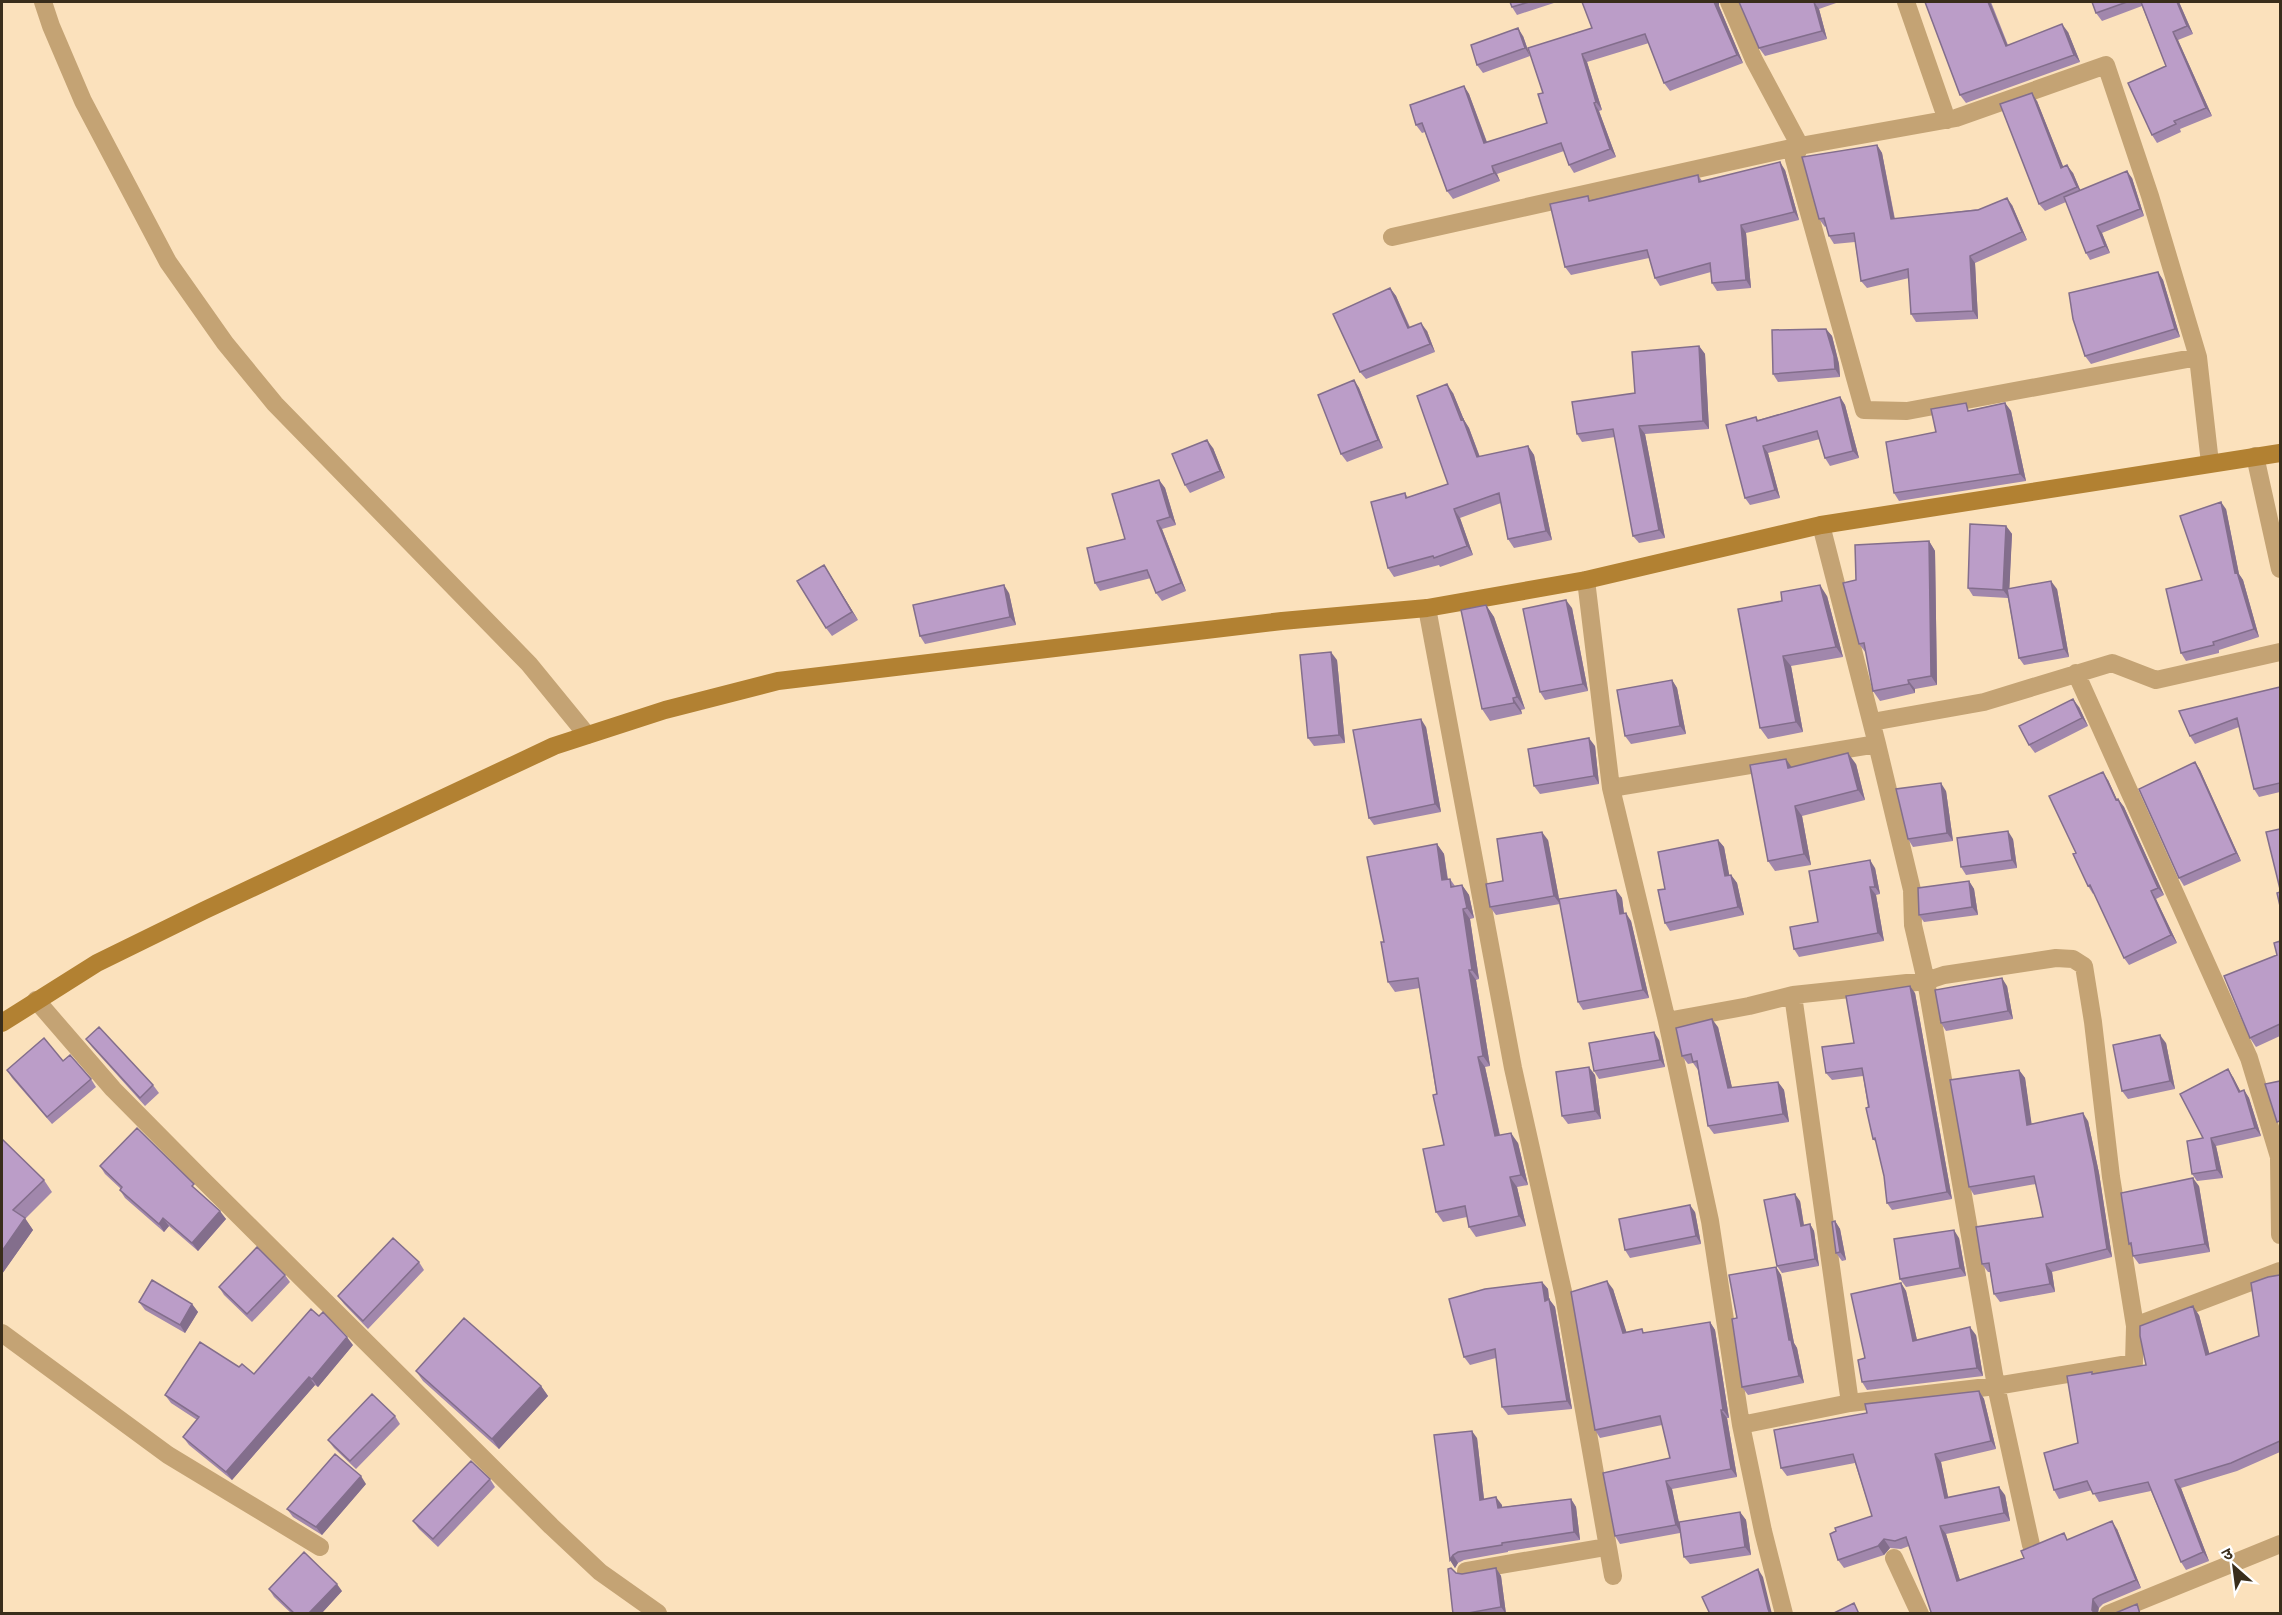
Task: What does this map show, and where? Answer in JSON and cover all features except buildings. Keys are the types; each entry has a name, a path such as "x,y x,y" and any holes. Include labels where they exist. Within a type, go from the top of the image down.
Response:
{"main road":[{"path":"2,1023 97,963 554,746 665,710 778,681 1282,621 1427,608 1586,580 1821,525 2280,453"}],"street":[{"path":"43,2 83,101 168,262 225,343 275,404 529,664 587,735"},
{"path":"1729,2 1754,60 1800,146"},
{"path":"1906,2 1947,120"},
{"path":"1392,237 1800,146 1956,118 2106,65 2150,196 2198,357 2210,463"},
{"path":"1800,146 1794,159 1864,410 1907,411 2198,357"},
{"path":"2255,456 2280,569"},
{"path":"1821,525 1872,722 1912,890 1913,926 1926,981 1996,1386 2031,1545"},
{"path":"1586,580 1611,788 1667,1021 1710,1221 1741,1425 1763,1531 1784,1614"},
{"path":"1427,608 1513,1068 1564,1296 1606,1547 1613,1576"},
{"path":"1872,722 1984,702 2112,663 2156,680 2280,651"},
{"path":"2076,673 2249,1058 2279,1157 2280,1235"},
{"path":"1611,788 1877,744"},
{"path":"1667,1021 1749,1006 1793,995 1926,981 1944,975 2056,958 2073,959 2084,966 2111,1177 2135,1326 2134,1363 1996,1386 1850,1403 1741,1425"},
{"path":"1793,995 1850,1403"},
{"path":"36,1000 113,1089 551,1526 600,1572 658,1613"},
{"path":"2135,1326 2280,1271"},
{"path":"2,1333 168,1455 320,1547"},
{"path":"2108,1614 2280,1544"},
{"path":"1466,1571 1606,1547"},
{"path":"1894,1558 1920,1614"}]}
